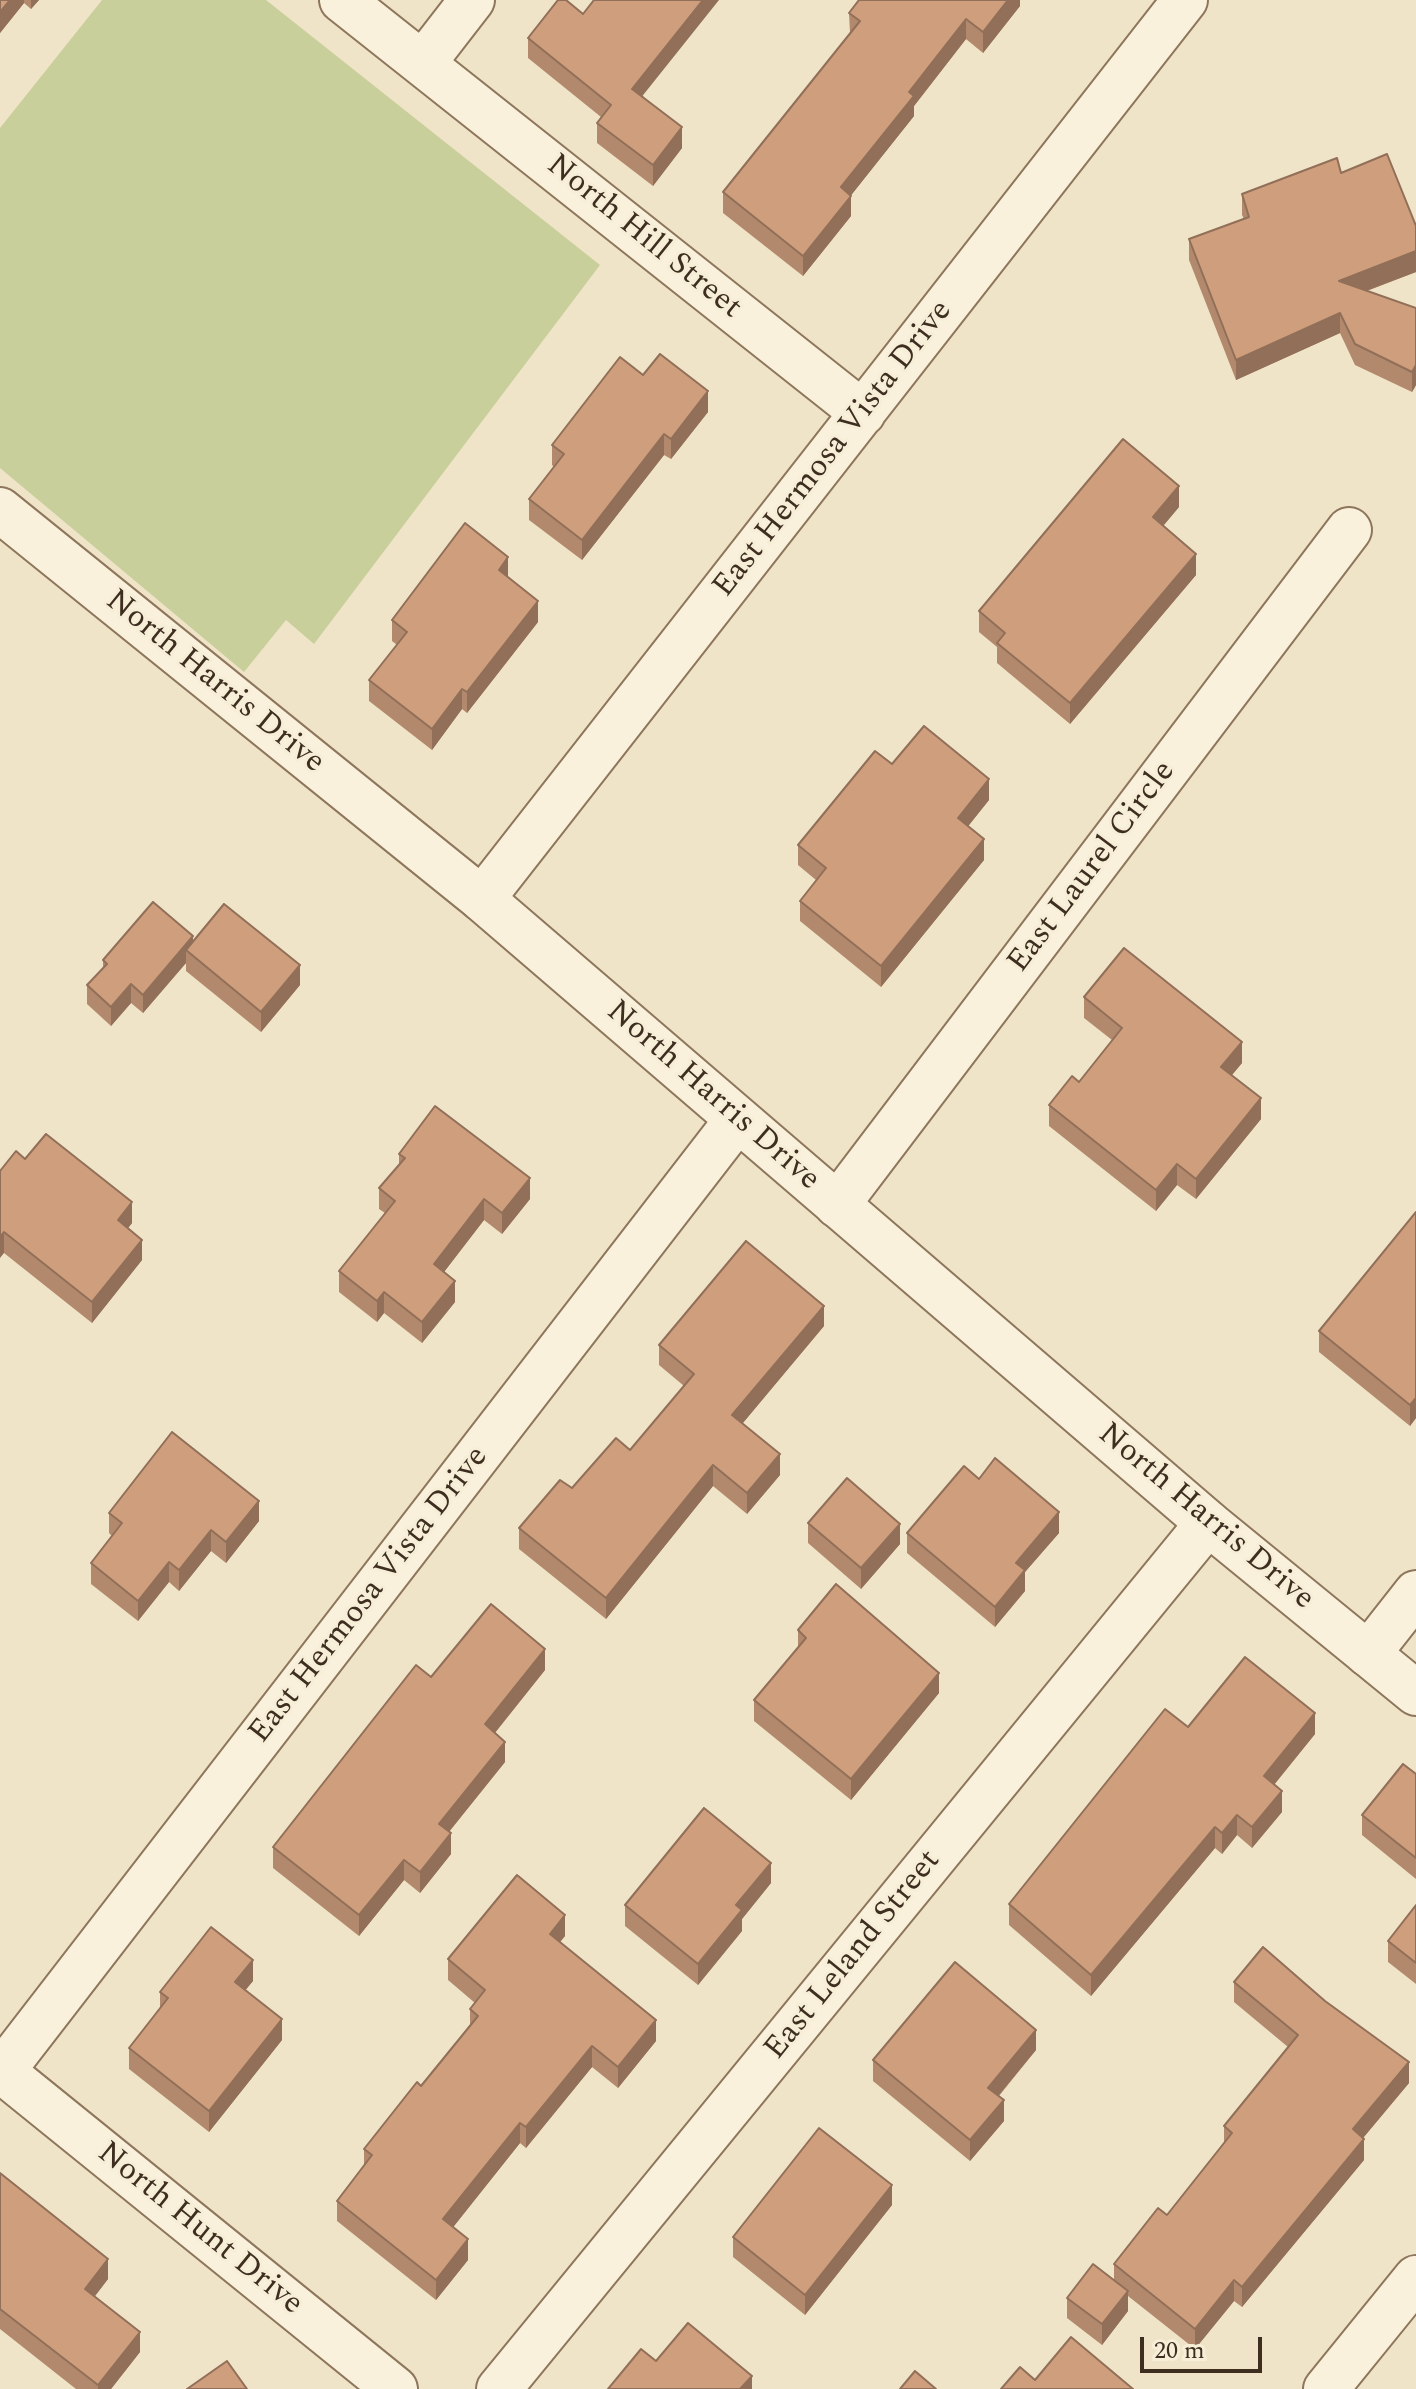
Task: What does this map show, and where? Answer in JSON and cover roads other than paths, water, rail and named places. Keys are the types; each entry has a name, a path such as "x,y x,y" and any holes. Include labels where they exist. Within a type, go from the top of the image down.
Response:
{"street":[{"name":"North Hill Street","path":"342,0 863,413"},
{"path":"424,62 472,0"},
{"name":"East Hermosa Vista Drive","path":"482,899 1185,0"},
{"name":"North Harris Drive","path":"0,510 482,899 1208,1523 1416,1693"},
{"name":"East Laurel Circle","path":"837,1205 1349,530"},
{"name":"East Hermosa Vista Drive","path":"1,2072 737,1120"},
{"name":"East Leland Street","path":"499,2389 1208,1523"},
{"path":"1368,1654 1416,1593"},
{"name":"North Hunt Drive","path":"1,2072 395,2389"},
{"path":"1326,2389 1416,2278"}]}
